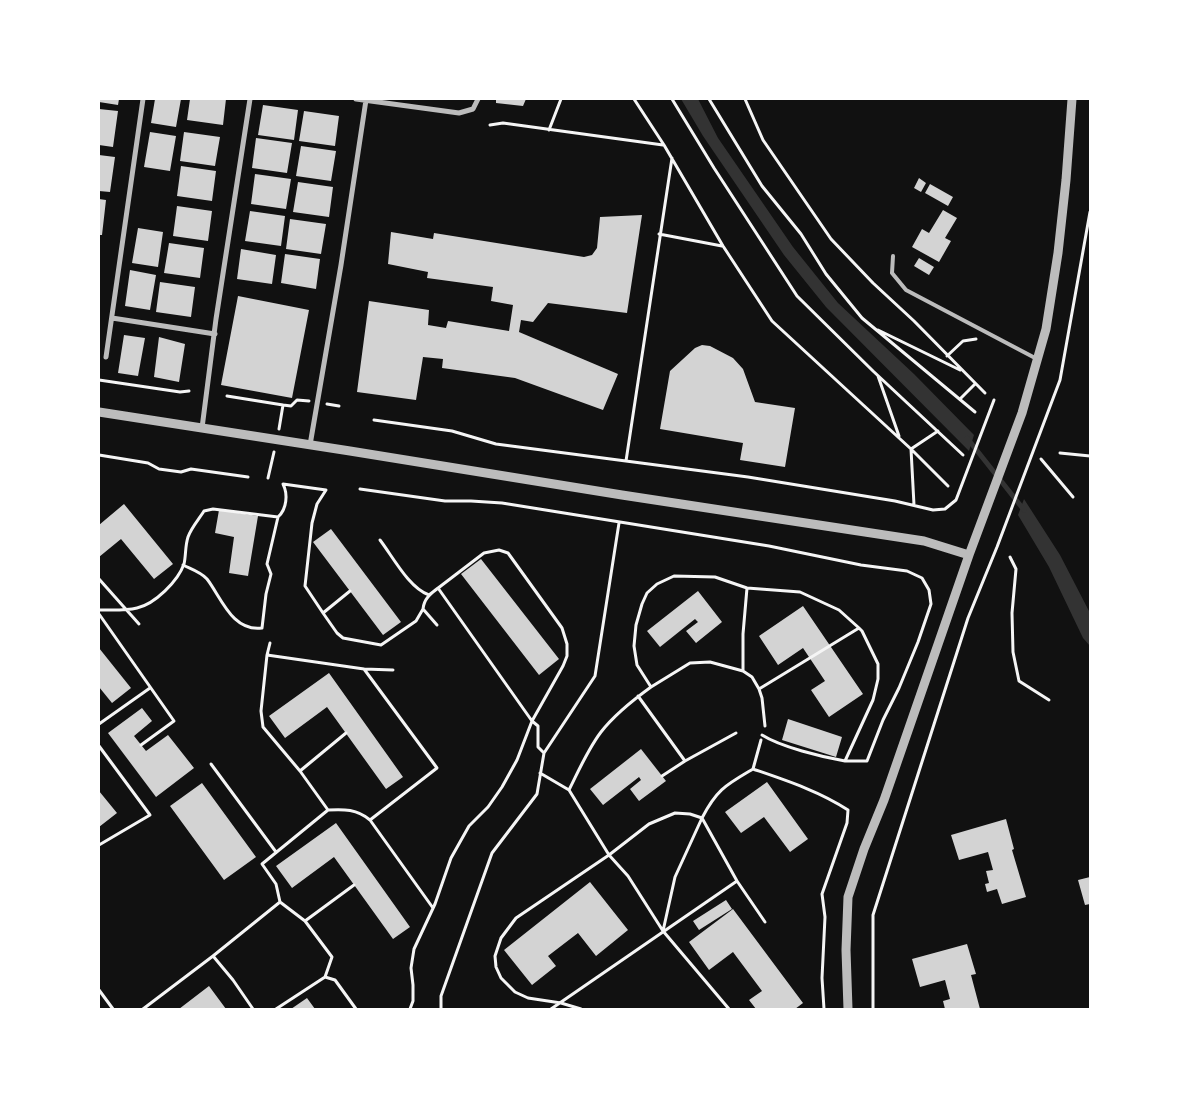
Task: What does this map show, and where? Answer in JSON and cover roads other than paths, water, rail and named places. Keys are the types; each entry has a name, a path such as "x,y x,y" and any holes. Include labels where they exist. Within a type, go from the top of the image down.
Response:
{"street":[{"path":"106,357 143,99"},
{"path":"202,428 214,334 250,99"},
{"path":"356,99 459,114 473,110 478,99"},
{"path":"848,1009 846,950 848,897 979,527 1022,412 1046,329 1058,253 1072,99"},
{"path":"310,445 341,265 366,100"},
{"path":"112,318 214,334"},
{"path":"99,412 622,496 924,541 969,555"}],"lane":[{"path":"893,256 892,273 906,290 1037,359"}],"waterway":[{"path":"967,438 1024,510"}]}
